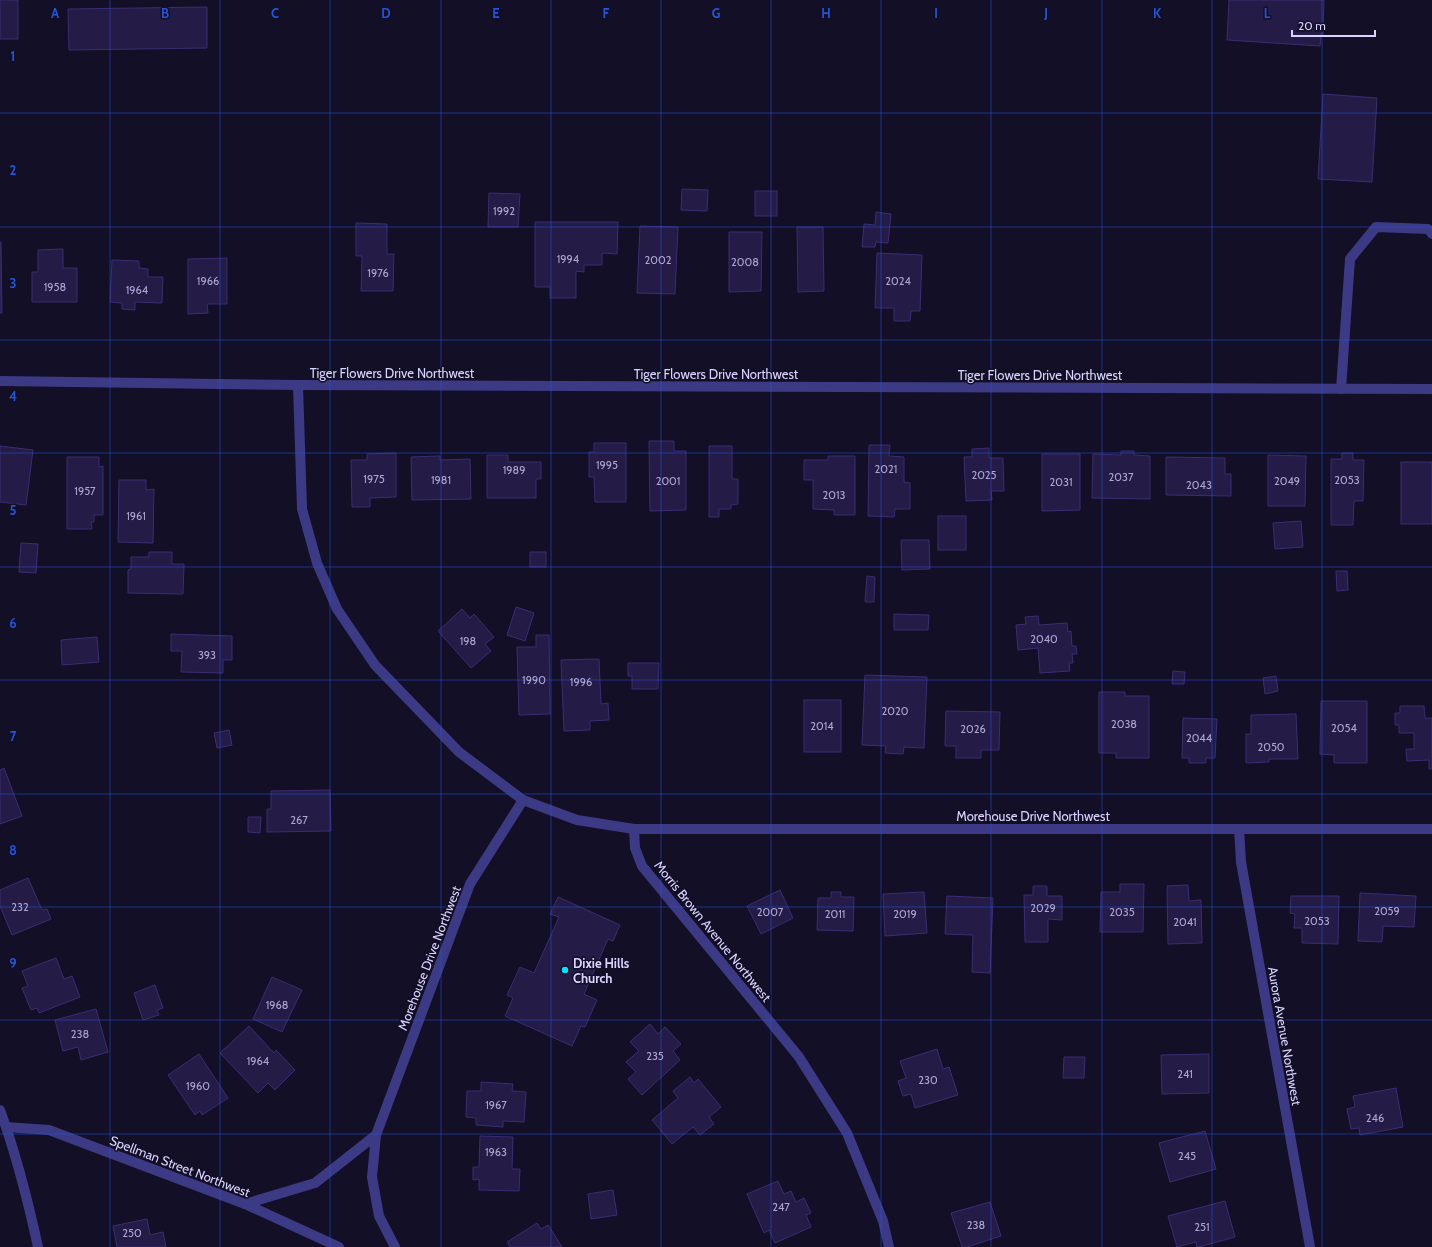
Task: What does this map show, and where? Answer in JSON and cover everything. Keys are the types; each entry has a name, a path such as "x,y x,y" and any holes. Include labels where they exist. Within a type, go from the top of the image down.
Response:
{"street":[{"path":"1341,389 1350,259 1376,227 1428,229 1432,234"},
{"name":"Tiger Flowers Drive Northwest","path":"0,381 298,385 1432,389"},
{"path":"298,385 302,509 317,563 337,609 376,665 459,752 523,800 577,820 634,829"},
{"name":"Morehouse Drive Northwest","path":"395,1247 379,1216 372,1177 376,1134 470,884 523,800"},
{"name":"Morehouse Drive Northwest","path":"634,829 1432,829"},
{"name":"Morris Brown Avenue Northwest","path":"634,829 635,848 642,866 799,1057 847,1133 882,1220 889,1247"},
{"name":"Aurora Avenue Northwest","path":"1239,829 1241,862 1310,1247"},
{"path":"0,1110 32,1220 38,1247"},
{"name":"Spellman Street Northwest","path":"6,1127 49,1130 245,1204 340,1247"},
{"path":"245,1204 315,1183 376,1134"}],"building":[{"path":"0,0 18,0 18,39 0,39"},
{"path":"1229,0 1324,0 1323,35 1321,33 1320,46 1227,40"},
{"path":"207,7 207,48 69,50 68,9"},
{"path":"1323,94 1377,98 1372,182 1318,179"},
{"path":"682,189 708,190 707,211 681,210"},
{"path":"755,191 777,191 777,216 755,216"},
{"path":"489,193 520,194 518,227 488,227"},
{"path":"876,212 891,214 888,243 876,242 875,247 862,247 864,224 875,225"},
{"path":"535,222 618,222 617,254 602,253 602,265 584,265 584,272 576,271 576,298 550,298 550,287 535,287"},
{"path":"356,223 387,224 387,254 394,254 393,291 361,291 362,256 356,256"},
{"path":"640,226 678,227 675,294 637,293"},
{"path":"797,227 823,227 824,291 798,292"},
{"path":"729,232 762,232 761,291 729,292"},
{"path":"1,242 2,313 0,313"},
{"path":"63,249 63,268 77,268 77,302 32,302 32,272 38,272 38,250"},
{"path":"877,253 922,255 920,311 911,311 910,321 894,321 894,308 875,308"},
{"path":"227,258 227,304 207,304 208,313 188,314 188,259"},
{"path":"112,260 139,261 139,268 148,269 148,277 163,277 162,303 135,302 135,310 122,309 122,303 110,302"},
{"path":"649,441 674,441 674,451 686,451 686,510 650,511"},
{"path":"594,443 626,443 626,502 595,502 594,477 589,477 589,452 594,452"},
{"path":"869,445 890,445 889,456 904,457 904,482 910,483 910,509 895,509 894,517 868,516"},
{"path":"0,446 33,450 26,505 0,502"},
{"path":"709,446 732,446 732,479 738,479 738,504 731,505 731,509 719,509 719,517 709,517"},
{"path":"989,448 989,458 1003,458 1004,491 991,491 992,500 966,501 964,457 972,457 972,449"},
{"path":"1121,451 1134,451 1134,455 1150,456 1150,499 1092,498 1093,454 1121,455"},
{"path":"396,453 396,497 370,498 370,507 352,507 351,460 367,460 367,454"},
{"path":"1342,453 1353,453 1353,460 1364,460 1363,501 1354,501 1353,525 1331,525 1331,459 1342,459"},
{"path":"1042,454 1080,454 1080,510 1042,511"},
{"path":"487,455 508,455 508,462 541,462 541,479 536,479 536,498 487,498"},
{"path":"1268,455 1306,456 1305,506 1268,506"},
{"path":"440,456 440,460 470,459 471,499 412,500 411,457"},
{"path":"828,456 855,456 855,515 834,515 834,510 813,509 813,480 804,480 804,460 828,460"},
{"path":"67,457 99,457 99,467 103,466 103,515 94,515 94,522 91,522 92,529 67,529"},
{"path":"1166,457 1225,458 1225,474 1231,474 1231,496 1166,495"},
{"path":"1401,462 1432,462 1432,524 1401,524"},
{"path":"119,480 146,480 146,490 154,489 153,543 118,542"},
{"path":"938,516 966,516 966,550 938,550"},
{"path":"1301,521 1303,547 1275,549 1273,523"},
{"path":"901,540 929,540 930,569 902,570"},
{"path":"21,543 38,544 36,573 19,572"},
{"path":"149,552 172,552 172,564 184,564 183,594 128,593 128,570 131,569 131,557 149,557"},
{"path":"530,552 546,552 546,567 530,567"},
{"path":"1336,571 1347,571 1348,590 1337,591"},
{"path":"867,576 875,577 874,602 865,602"},
{"path":"516,607 534,613 525,641 507,635"},
{"path":"462,609 470,618 474,614 494,637 485,644 491,651 471,668 438,631"},
{"path":"894,614 929,615 928,630 894,630"},
{"path":"1038,616 1039,625 1067,623 1068,632 1071,631 1072,646 1076,646 1077,654 1072,654 1073,663 1069,663 1070,671 1040,673 1038,648 1018,650 1016,625 1026,624 1025,617"},
{"path":"171,634 232,636 232,660 223,660 223,673 181,672 182,651 171,651"},
{"path":"536,635 549,635 550,714 519,715 517,647 536,647"},
{"path":"97,637 99,662 62,665 61,640"},
{"path":"599,659 601,704 608,703 609,720 590,721 590,730 564,731 561,660"},
{"path":"628,663 659,663 658,689 632,689 632,676 628,676"},
{"path":"1173,671 1185,672 1184,684 1172,684"},
{"path":"865,675 927,677 924,748 904,747 903,754 885,753 886,746 862,745"},
{"path":"1276,676 1278,691 1265,694 1263,678"},
{"path":"1099,692 1125,692 1125,696 1149,696 1149,758 1116,758 1116,753 1099,753"},
{"path":"804,700 841,700 841,752 804,752"},
{"path":"1321,701 1367,701 1367,763 1334,763 1334,755 1320,754"},
{"path":"1400,706 1424,706 1425,718 1432,718 1432,769 1429,769 1429,760 1407,761 1406,749 1414,749 1414,733 1399,733 1399,725 1395,725 1395,713 1400,713"},
{"path":"946,711 1000,712 999,750 981,750 981,758 956,758 956,746 945,746"},
{"path":"1296,714 1298,759 1269,759 1269,762 1246,763 1246,734 1251,734 1251,715"},
{"path":"1183,718 1217,719 1215,758 1206,758 1206,763 1189,763 1189,758 1182,758"},
{"path":"229,730 232,745 217,748 214,733"},
{"path":"4,768 22,816 0,824 0,770"},
{"path":"330,790 331,831 267,832 267,809 271,809 271,791"},
{"path":"248,817 261,817 260,833 248,832"},
{"path":"28,878 42,910 47,909 51,919 12,935 0,906 0,890"},
{"path":"1120,884 1144,884 1143,932 1100,932 1101,892 1120,892"},
{"path":"1188,885 1189,901 1201,900 1202,943 1168,944 1167,886"},
{"path":"1033,886 1047,886 1047,896 1062,896 1062,920 1048,919 1048,942 1025,942 1024,895 1033,895"},
{"path":"780,890 793,918 761,934 747,906"},
{"path":"831,892 841,892 841,897 854,897 853,931 817,930 818,898 831,898"},
{"path":"924,892 927,933 885,936 883,894"},
{"path":"1360,893 1416,896 1414,927 1383,926 1382,942 1358,941"},
{"path":"947,896 993,898 990,973 972,972 973,935 945,934"},
{"path":"1291,896 1339,896 1338,944 1302,943 1302,928 1294,928 1295,914 1290,913"},
{"name":"Dixie Hills Church","path":"558,897 620,925 613,941 608,939 584,994 597,1000 585,1027 581,1026 572,1046 505,1016 513,998 507,995 520,967 534,973 559,917 550,914"},
{"path":"56,958 64,979 72,976 80,997 39,1013 37,1008 31,1010 22,988 28,986 22,971"},
{"path":"272,977 302,990 282,1032 253,1019"},
{"path":"155,985 163,1008 157,1010 159,1015 143,1020 134,993"},
{"path":"96,1009 108,1052 81,1060 78,1047 63,1051 55,1020"},
{"path":"650,1024 658,1034 665,1027 681,1044 673,1051 680,1060 642,1095 628,1079 636,1072 626,1062 639,1051 630,1042"},
{"path":"249,1026 274,1053 276,1050 295,1070 275,1090 268,1083 258,1093 220,1053"},
{"path":"937,1049 943,1069 949,1067 958,1095 915,1108 911,1094 903,1096 898,1081 906,1078 900,1061"},
{"path":"199,1054 228,1098 202,1115 200,1111 195,1115 168,1075"},
{"path":"1209,1054 1209,1093 1162,1094 1161,1055"},
{"path":"1064,1057 1085,1057 1084,1078 1063,1078"},
{"path":"690,1077 694,1083 698,1079 721,1107 709,1117 714,1124 700,1135 693,1127 672,1144 652,1120 678,1098 673,1091"},
{"path":"481,1082 513,1084 512,1091 526,1092 524,1122 503,1121 503,1127 476,1125 476,1118 466,1117 467,1091 481,1091"},
{"path":"1396,1088 1403,1127 1360,1135 1359,1128 1351,1129 1347,1109 1355,1107 1353,1096"},
{"path":"1205,1131 1216,1169 1170,1182 1159,1143"},
{"path":"480,1136 513,1137 512,1169 520,1169 519,1191 479,1190 479,1179 473,1180 473,1167 479,1167"},
{"path":"778,1181 784,1194 791,1191 796,1202 804,1198 811,1213 806,1215 811,1227 775,1243 769,1230 764,1233 747,1194"},
{"path":"613,1190 617,1215 591,1219 588,1194"},
{"path":"1225,1201 1235,1237 1199,1247 1197,1247 1196,1242 1177,1247 1168,1216"},
{"path":"990,1202 1001,1236 967,1247 962,1247 951,1213"},
{"path":"147,1219 150,1235 163,1232 166,1247 117,1247 113,1226"},
{"path":"537,1223 541,1229 548,1225 562,1247 510,1247 507,1242"}],"place":[{"name":"Dixie Hills Church","path":"565,970"}]}
